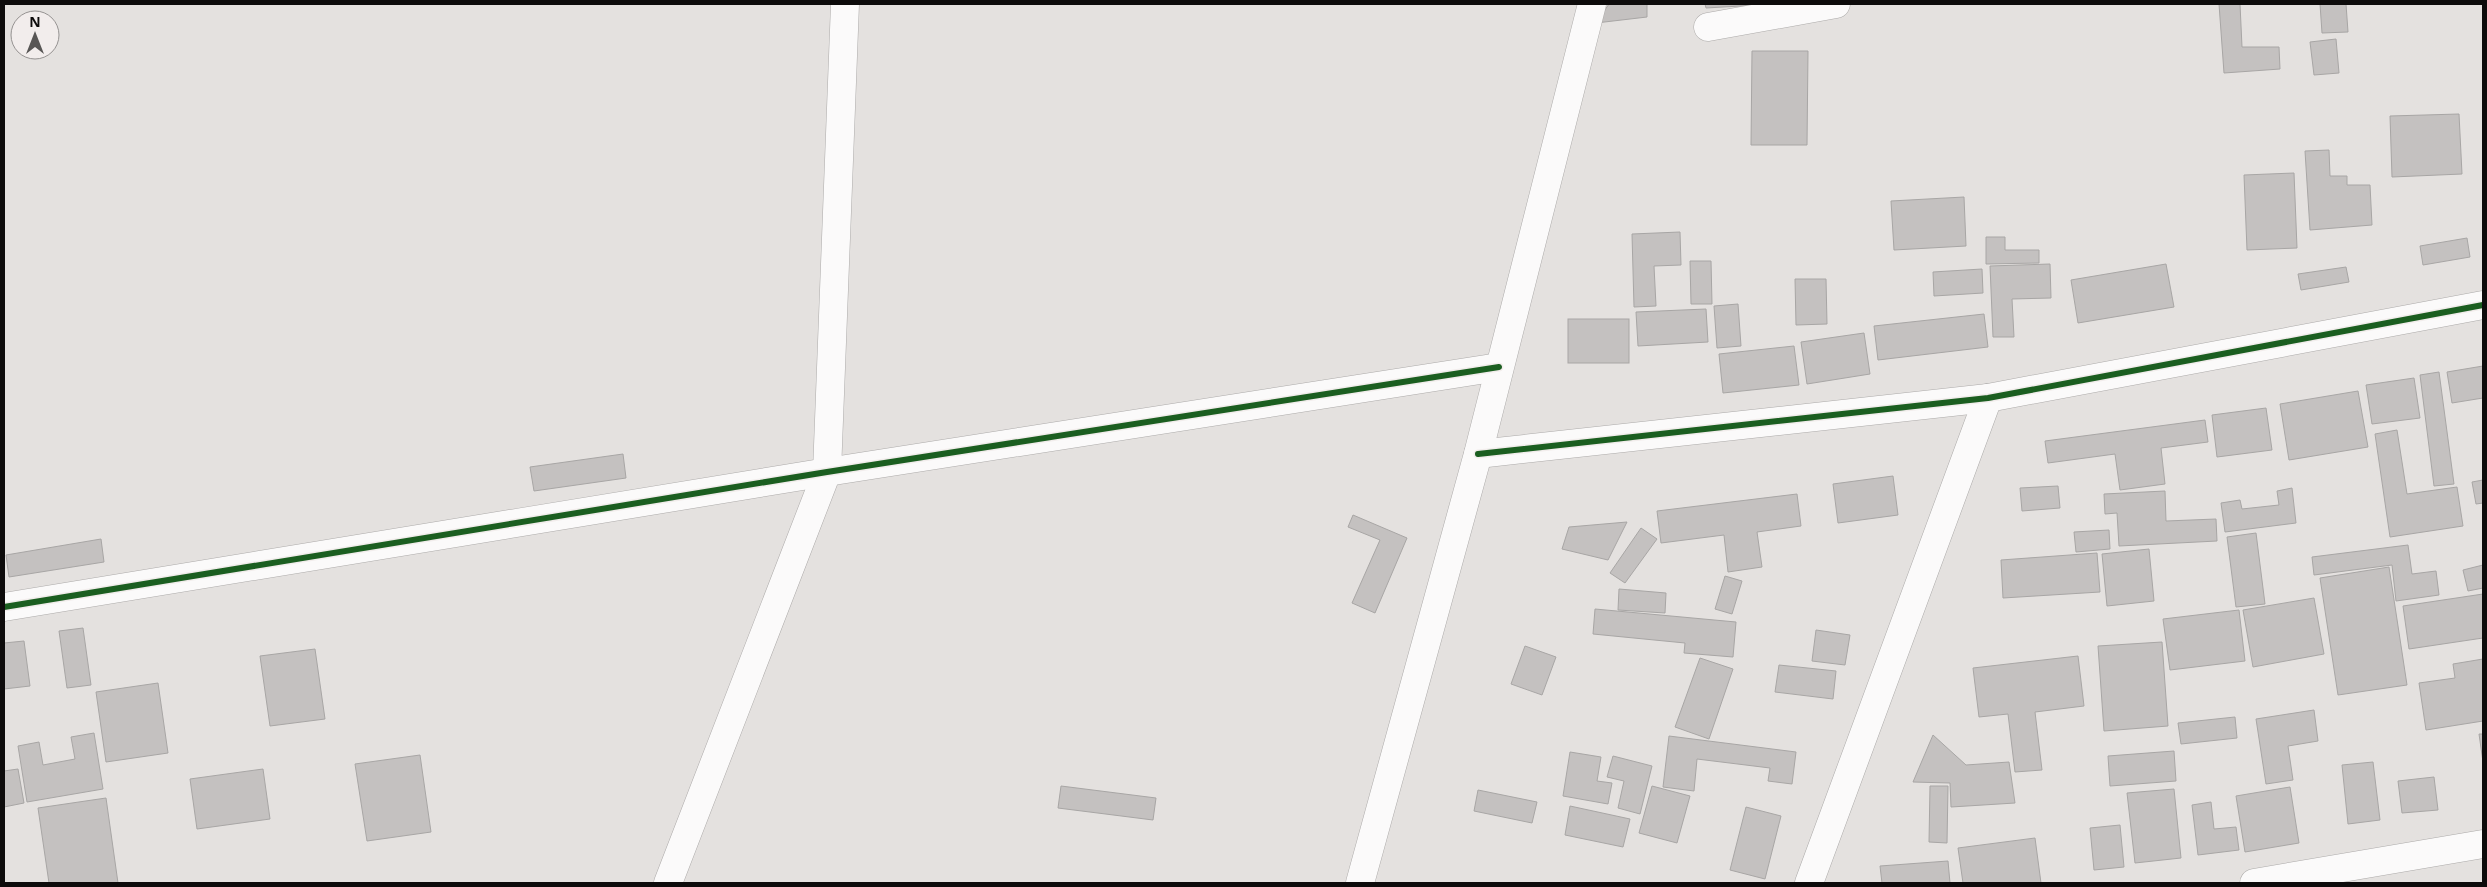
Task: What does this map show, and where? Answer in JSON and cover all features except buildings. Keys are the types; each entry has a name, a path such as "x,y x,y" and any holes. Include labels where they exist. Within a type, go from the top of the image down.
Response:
{"street":[{"path":"668,883 827,472 845,4"},
{"path":"1360,883 1478,454 1592,4"},
{"path":"1708,27 1836,4"},
{"path":"1478,454 1988,398 2483,304"},
{"path":"4,607 827,472 1499,367"},
{"path":"1809,883 1988,398"},
{"path":"2254,883 2483,844"}],"cycle path":[{"path":"1478,454 1988,398 2483,305"},
{"path":"4,607 827,472 1499,367"}]}
